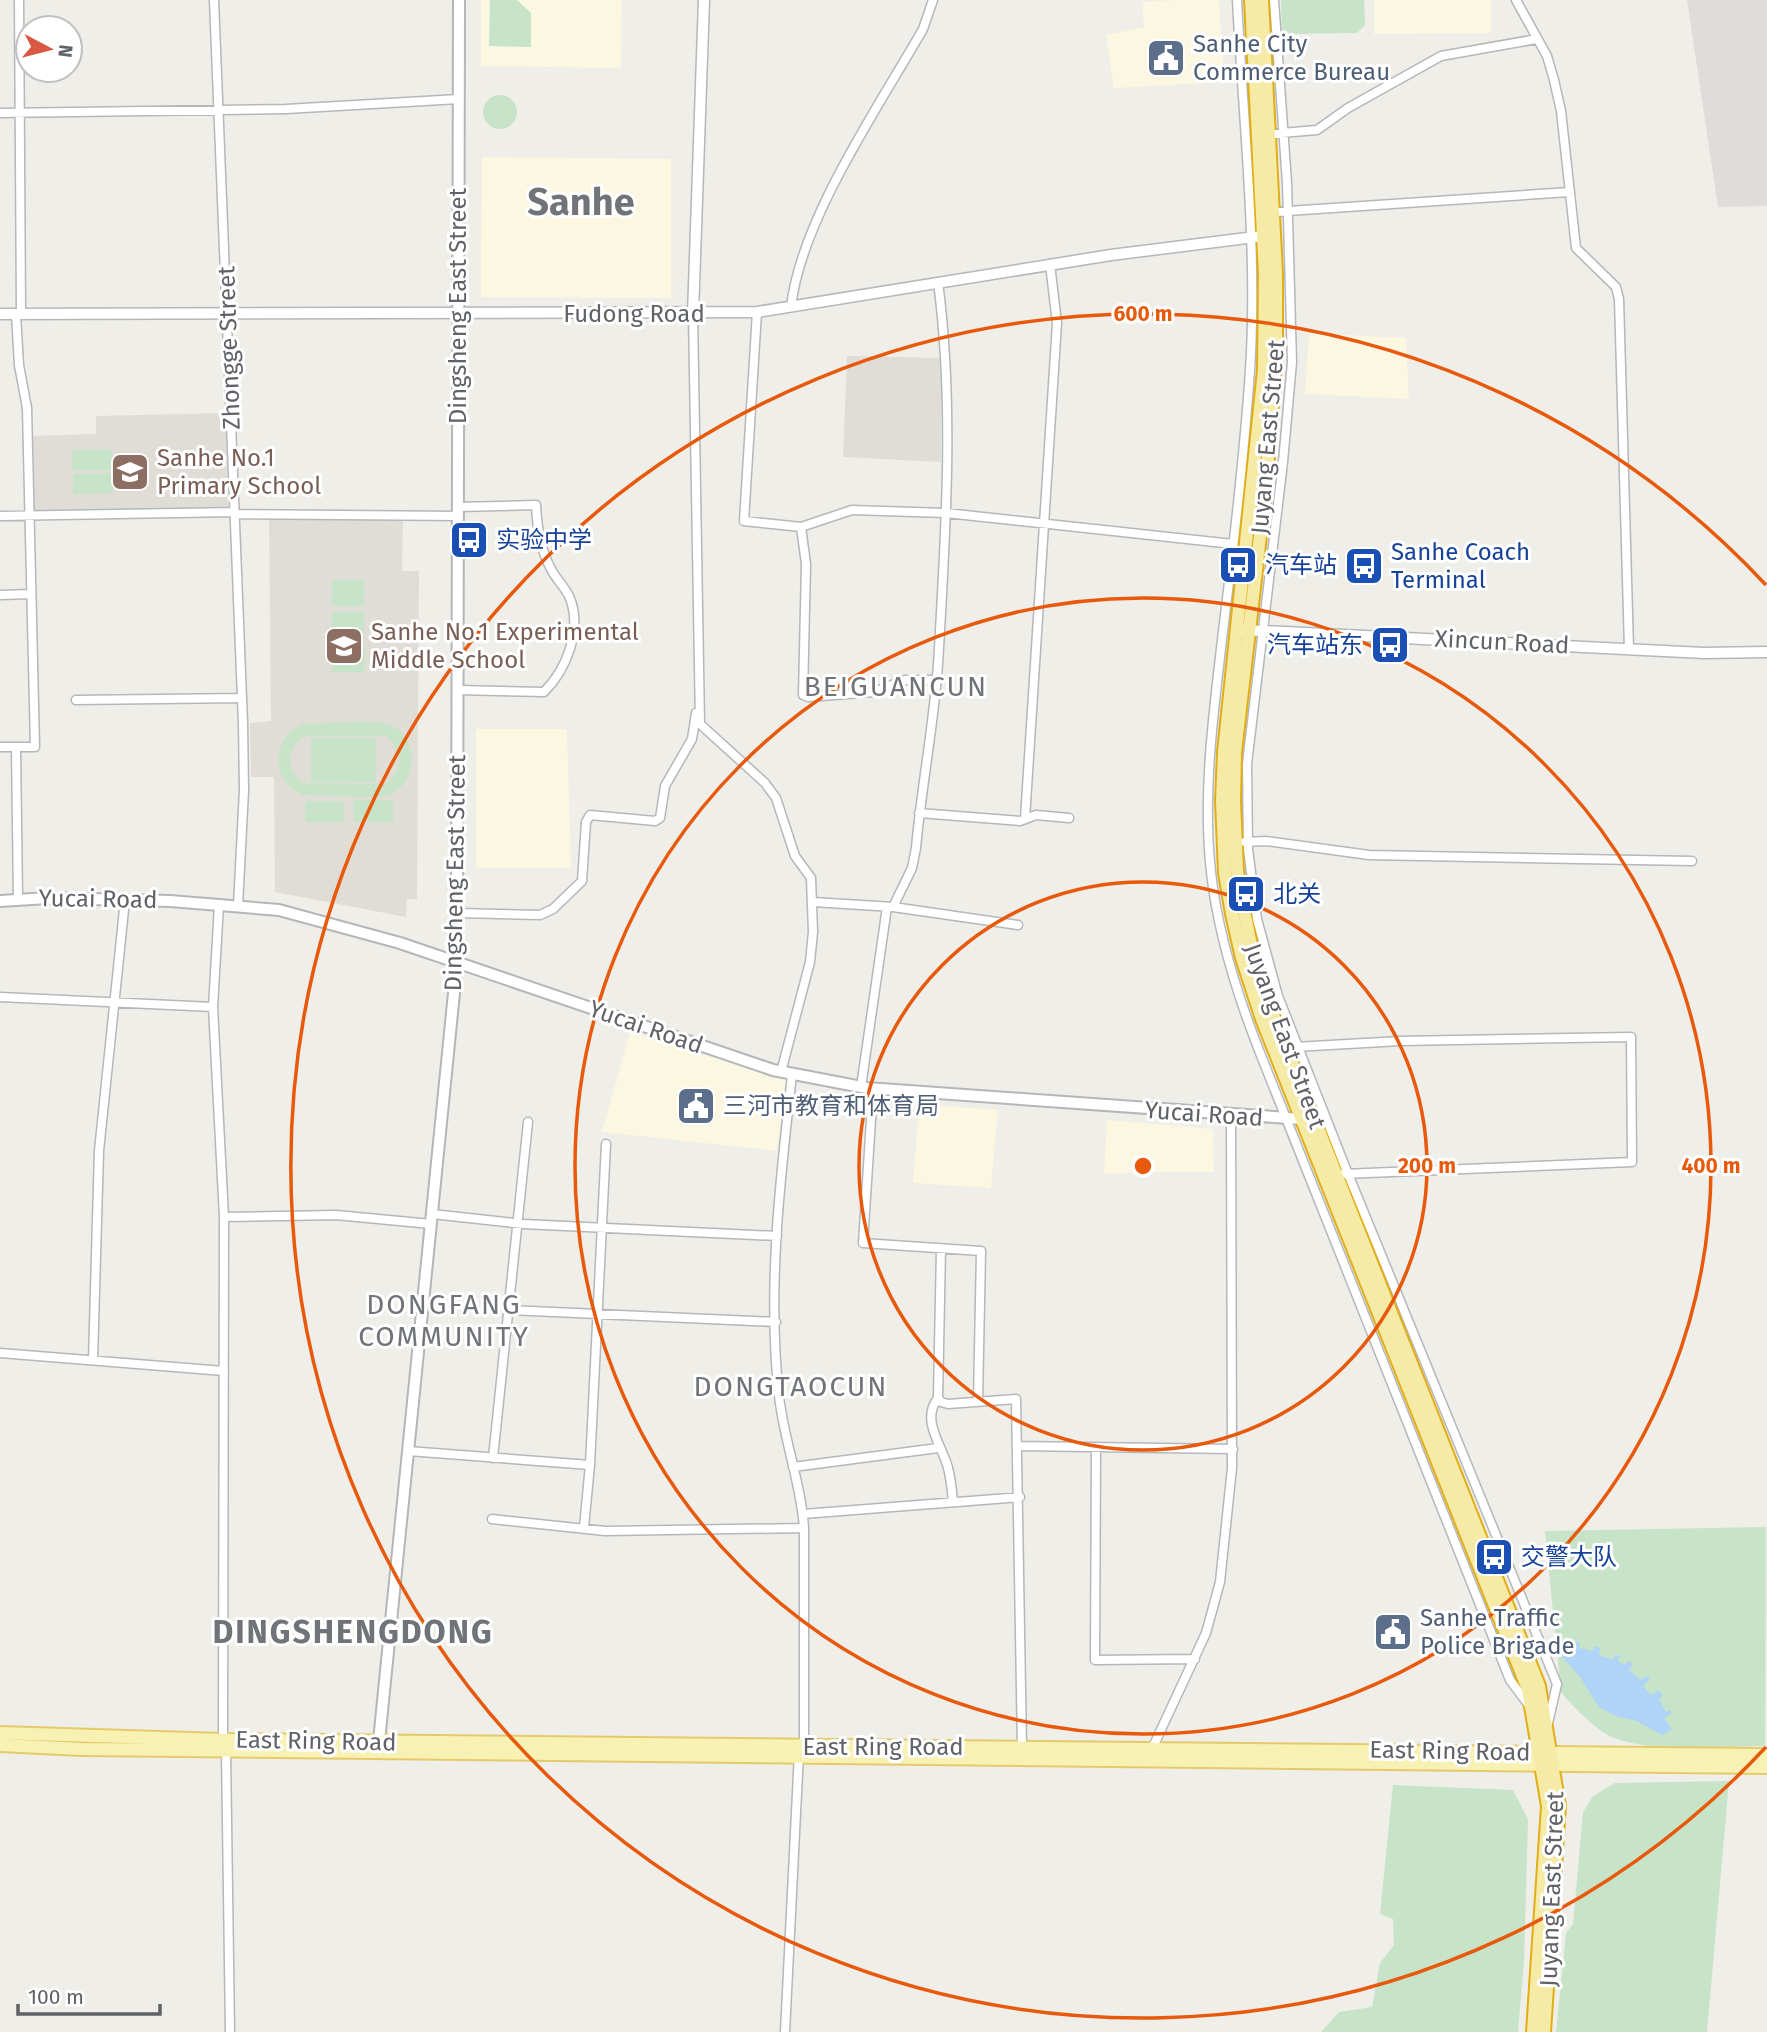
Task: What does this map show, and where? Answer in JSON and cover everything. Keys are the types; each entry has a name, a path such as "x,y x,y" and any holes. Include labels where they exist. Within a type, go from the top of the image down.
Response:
{"highway":[{"name":"Juyang East Street","path":"1251,0 1263,236 1264,370 1250,630 1223,774 1226,873 1237,936 1252,990 1494,1599 1523,1676 1547,1758 1559,1806 1544,2032"},
{"name":"Juyang East Street","path":"1262,0 1273,212 1276,371 1236,752 1241,842 1253,955 1342,1174 1529,1659 1547,1726 1548,1806 1533,2032"}],"main road":[{"name":"Dingsheng East Street","path":"379,1741 456,962 459,0"},
{"name":"Yucai Road","path":"0,901 125,900 279,910 346,926 786,1074 867,1088 1302,1119"},
{"name":"East Ring Road","path":"0,1735 82,1743"},
{"name":"East Ring Road","path":"225,1745 379,1741 800,1750 1152,1749 1547,1758 1767,1767"},
{"name":"East Ring Road","path":"0,1746 82,1743 1547,1758 1767,1755"}],"street":[{"path":"0,747 35,747 27,408 19,365 19,0"},
{"name":"Zhongge Street","path":"214,0 242,698 244,790 238,906"},
{"path":"704,0 693,314 698,710 700,724 706,732 765,783 776,798 795,856 811,878 813,902 810,962 786,1074 777,1236 779,1396 804,1528 800,1750 785,2032"},
{"path":"791,307 802,253 817,219 923,29 933,0"},
{"path":"1237,0 1249,237 1250,369 1209,773 1211,874 1223,939 1238,994 1286,1119 1510,1680 1532,1709"},
{"path":"1250,630 1283,462 1292,362 1288,211 1274,0"},
{"path":"1516,0 1547,56 1560,111 1576,248 1616,287 1619,299 1629,649"},
{"path":"1269,134 1317,130 1348,108 1441,56 1537,39"},
{"path":"0,113 219,110 459,99"},
{"path":"1273,212 1569,192"},
{"name":"Fudong Road","path":"0,314 757,312 1050,264 1263,236"},
{"path":"1025,819 1057,323 1050,264"},
{"path":"938,282 945,336 946,513 936,680 912,868 890,907 867,1088 863,1242 981,1251 978,1401"},
{"path":"757,312 744,521 800,527 852,510 946,513 1233,544"},
{"path":"0,516 458,511 536,505 542,547 551,571 569,595 576,625 572,643 544,692 458,690"},
{"path":"800,527 806,565 803,695 808,698 874,692 899,681 936,680"},
{"path":"0,595 31,594"},
{"name":"Xincun Road","path":"1250,630 1704,653 1767,652"},
{"path":"76,700 242,698"},
{"path":"457,913 540,915 553,909 582,881 586,822 590,815 655,821 660,818 665,786 692,739 698,710"},
{"path":"16,748 18,899"},
{"path":"919,813 1025,819 1036,815 1069,818"},
{"path":"1241,842 1290,843 1369,855 1692,861"},
{"path":"93,1360 99,1151 125,900"},
{"path":"813,902 890,907 1018,925"},
{"path":"219,905 213,1007 224,1217 225,1745 230,2032"},
{"path":"0,997 213,1007"},
{"path":"1292,1048 1400,1041 1631,1037 1632,1162 1342,1174"},
{"path":"1152,1749 1195,1659 1214,1609 1220,1582 1233,1449 1231,1116"},
{"path":"494,1458 528,1122"},
{"path":"584,1527 590,1465 606,1144"},
{"path":"224,1217 335,1214 777,1236"},
{"path":"941,1248 938,1398 933,1405 932,1417 938,1448 948,1469 953,1502"},
{"path":"509,1310 776,1322"},
{"path":"0,1353 224,1371"},
{"path":"938,1398 948,1404 1016,1399 1020,1497 1022,1748"},
{"path":"1017,1446 1233,1449"},
{"path":"1096,1447 1095,1660 1195,1659"},
{"path":"793,1467 938,1448"},
{"path":"408,1451 590,1465"},
{"path":"803,1514 1020,1497"},
{"path":"492,1519 605,1531 804,1528"}],"shaded area":[{"path":"481,0 622,0 621,68 481,66"},
{"name":"Sanhe City Commerce Bureau","path":"1219,0 1224,82 1114,88 1106,35 1144,27 1142,2"},
{"path":"1374,0 1491,0 1491,33 1374,34"},
{"path":"1687,0 1767,0 1767,206 1718,207"},
{"path":"482,157 671,159 671,298 481,297"},
{"path":"1309,333 1406,338 1409,399 1305,394"},
{"path":"847,356 941,358 941,462 843,457"},
{"name":"Sanhe No.1 Primary School","path":"225,413 228,508 34,511 33,436 96,434 96,416"},
{"name":"Sanhe No.1 Experimental Middle School","path":"269,517 403,518 402,571 419,571 417,899 407,899 406,917 275,892 274,777 251,777 250,723 271,721"},
{"path":"476,729 567,729 571,868 476,868"},
{"name":"三河市教育和体育局","path":"630,1032 786,1080 777,1151 602,1132"},
{"path":"919,1104 998,1110 991,1188 913,1183"},
{"path":"1107,1120 1213,1129 1214,1172 1104,1173"}],"green space":[{"path":"490,0 517,0 531,13 531,47 489,46"},
{"path":"1281,0 1364,0 1365,25 1357,33 1282,34"},
{"path":"500,95 512,100 517,112 512,124 500,129 488,124 483,112 488,100"},
{"path":"112,449 112,470 72,470 72,450"},
{"path":"112,473 113,493 73,494 73,474"},
{"path":"332,580 364,580 364,606 332,606"},
{"path":"332,612 364,612 364,638 332,638"},
{"path":"332,646 365,646 364,672 332,672"},
{"path":"361,722 390,725 400,731 410,747 412,759 409,774 401,787 390,795 303,795 292,789 284,780 278,760 284,739 292,730 303,724","holes":["306,736 385,736 396,747 399,760 396,773 385,784 305,783 298,778 291,766 294,746"]},
{"path":"311,738 376,738 376,782 311,782"},
{"path":"354,800 393,800 393,822 354,822"},
{"path":"305,801 344,801 344,822 305,822"},
{"path":"1766,1527 1765,1746 1669,1748 1632,1743 1601,1731 1561,1692 1545,1531"},
{"path":"1729,1781 1707,2032 1556,2032 1566,1933 1573,1924 1583,1812 1593,1796 1615,1783"},
{"path":"1393,1785 1513,1790 1528,1819 1524,1962 1518,2032 1321,2032 1339,2012 1372,2007 1380,1963 1394,1945 1393,1919 1380,1914"}],"water":[{"path":"1565,1642 1568,1642 1567,1652 1575,1652 1576,1642 1580,1643 1579,1648 1593,1651 1595,1646 1600,1648 1599,1655 1613,1660 1615,1655 1620,1656 1618,1661 1625,1665 1628,1661 1633,1664 1629,1670 1641,1680 1646,1676 1650,1679 1643,1686 1651,1695 1659,1690 1663,1696 1659,1699 1666,1712 1670,1710 1672,1713 1664,1718 1672,1729 1662,1735 1637,1721 1615,1716 1599,1707 1580,1677 1560,1655 1558,1646 1564,1647"}],"place":[{"name":"Sanhe City Commerce Bureau","path":"1166,58"},
{"name":"Sanhe No.1 Primary School","path":"130,472"},
{"name":"实验中学","path":"469,540"},
{"name":"汽车站","path":"1238,565"},
{"name":"Sanhe Coach Terminal","path":"1364,566"},
{"name":"汽车站东","path":"1390,645"},
{"name":"Sanhe No.1 Experimental Middle School","path":"344,646"},
{"name":"北关","path":"1246,894"},
{"name":"三河市教育和体育局","path":"696,1106"},
{"name":"交警大队","path":"1494,1557"},
{"name":"Sanhe Traffic Police Brigade","path":"1393,1632"}],"district":[{"name":"Sanhe","path":"581,202"},
{"name":"BEIGUANCUN","path":"896,686"},
{"name":"DONGFANG COMMUNITY","path":"444,1320"},
{"name":"DONGTAOCUN","path":"791,1386"},
{"name":"DINGSHENGDONG","path":"353,1632"}]}
